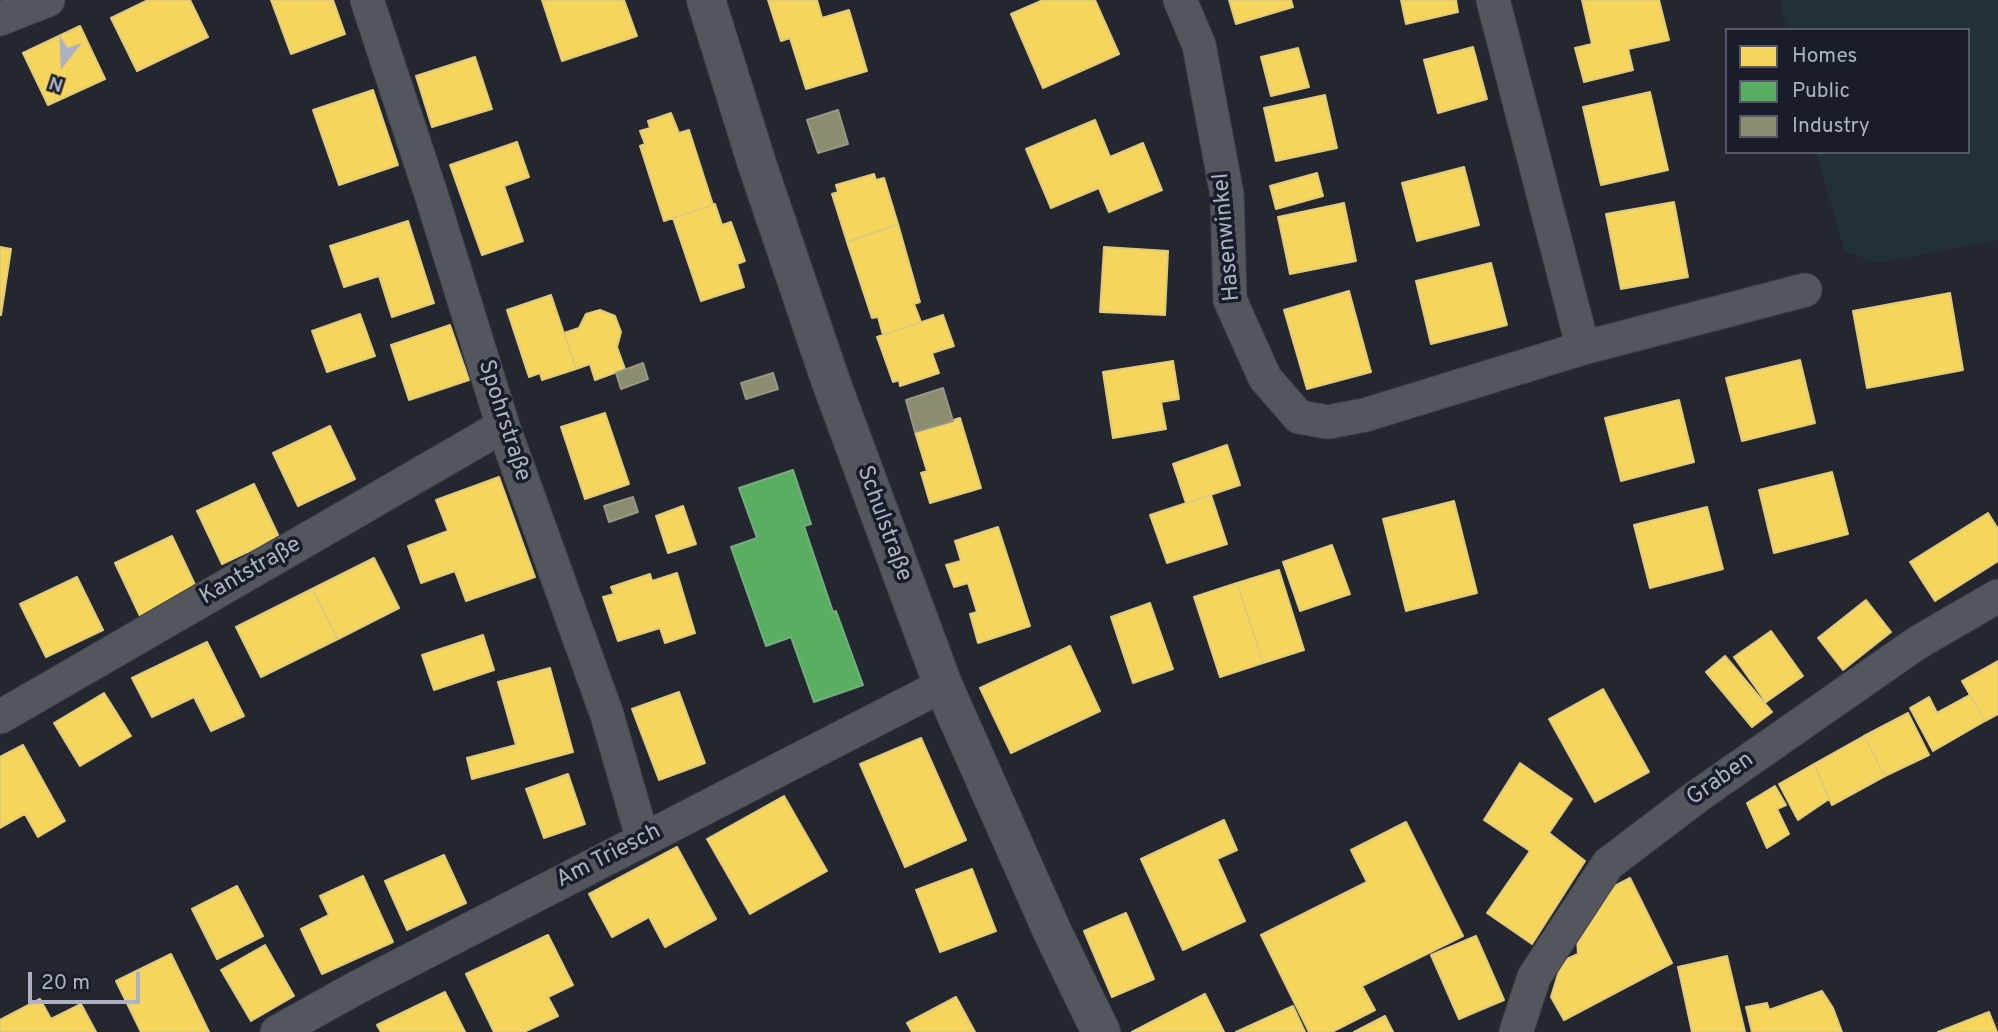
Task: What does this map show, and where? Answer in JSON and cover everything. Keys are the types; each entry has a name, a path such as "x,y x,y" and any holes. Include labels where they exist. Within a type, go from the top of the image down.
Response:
{"street":[{"path":"0,19 48,0"},
{"name":"Spohrstraße","path":"367,0 503,426 607,715 643,840"},
{"name":"Schulstraße","path":"706,0 757,164 831,382 943,685 1052,933 1101,1032"},
{"name":"Hasenwinkel","path":"1180,0 1199,46 1227,195 1230,300 1265,377 1299,417 1328,422 1365,415 1583,348 1805,290"},
{"path":"1493,0 1583,348"},
{"name":"Kantstraße","path":"0,717 503,426"},
{"name":"Graben","path":"1516,1032 1534,978 1608,864 1699,795 1906,650 1998,596"},
{"name":"Am Triesch","path":"277,1032 356,988 943,685"}],"shaded area":[{"path":"1780,0 1998,0 1998,240 1878,263 1845,252 1817,154 1970,154 1970,28 1787,28"}],"building: Homes":[{"path":"148,0 190,0 208,37 137,71 111,18"},
{"path":"271,0 333,0 345,34 291,54"},
{"path":"542,0 624,0 637,36 562,61"},
{"path":"768,0 817,0 822,18 849,10 867,71 806,89 790,38 781,41"},
{"path":"1043,0 1095,0 1119,54 1043,88 1011,14"},
{"path":"1229,0 1291,0 1293,7 1236,24"},
{"path":"1401,0 1456,0 1458,12 1406,24"},
{"path":"1582,0 1659,0 1669,40 1628,49 1633,70 1584,82 1575,48 1592,44"},
{"path":"80,26 105,79 48,105 23,53"},
{"path":"1473,47 1487,99 1438,113 1424,60"},
{"path":"1298,48 1309,87 1271,96 1261,57"},
{"path":"475,57 492,109 432,127 416,76"},
{"path":"373,90 398,165 339,185 313,110"},
{"path":"1650,92 1668,170 1601,185 1583,107"},
{"path":"1325,95 1337,148 1276,161 1264,108"},
{"path":"671,113 679,133 689,130 713,205 664,221 640,146 645,144 640,131 650,128 648,121"},
{"path":"1095,120 1110,157 1143,143 1162,190 1109,212 1099,188 1051,208 1026,149"},
{"path":"517,142 529,177 504,186 523,241 482,255 450,165"},
{"path":"1464,167 1479,225 1417,241 1402,183"},
{"path":"1317,173 1323,196 1276,209 1270,186"},
{"path":"874,174 876,180 884,178 898,224 847,242 832,194 838,192 836,185"},
{"path":"1674,202 1688,277 1621,289 1606,214"},
{"path":"1344,203 1356,261 1290,274 1278,217"},
{"path":"715,204 722,225 731,222 745,261 737,264 744,287 701,301 673,218"},
{"path":"408,221 434,303 392,317 379,276 344,287 330,246"},
{"path":"898,224 920,302 914,304 921,322 883,335 878,317 872,318 847,242"},
{"path":"0,247 11,249 1,315 0,315"},
{"path":"1104,247 1168,251 1165,315 1100,312"},
{"path":"1491,263 1507,325 1431,344 1416,281"},
{"path":"1349,291 1371,372 1307,389 1284,310"},
{"path":"1950,293 1963,370 1867,388 1853,311"},
{"path":"551,295 576,369 542,380 540,373 529,377 507,310"},
{"path":"600,310 615,316 621,332 617,347 625,369 595,380 590,364 576,369 564,333 579,328 586,314"},
{"path":"360,314 375,356 327,372 312,331"},
{"path":"943,315 954,346 932,353 939,373 900,386 899,380 893,382 877,337"},
{"path":"450,325 469,380 409,400 391,345"},
{"path":"1800,360 1815,423 1742,441 1726,378"},
{"path":"1173,361 1179,399 1161,402 1166,429 1113,438 1103,372"},
{"path":"1679,400 1694,462 1621,481 1605,418"},
{"path":"605,413 629,484 585,499 561,427"},
{"path":"960,418 981,488 930,503 921,473 927,471 915,432"},
{"path":"330,426 355,479 298,506 273,453"},
{"path":"1227,445 1240,485 1186,503 1173,464"},
{"path":"1832,472 1848,534 1774,553 1759,490"},
{"path":"499,477 535,577 466,601 455,571 421,583 408,546 448,531 436,500"},
{"path":"254,484 279,537 222,564 197,511"},
{"path":"1211,495 1227,544 1167,563 1150,515"},
{"path":"1454,501 1477,593 1406,611 1383,519"},
{"path":"683,506 696,544 668,553 656,516"},
{"path":"1707,507 1723,569 1650,588 1634,525"},
{"path":"1988,513 1998,529 1998,561 1935,601 1910,562"},
{"path":"998,527 1030,626 978,643 970,614 977,612 968,583 954,587 946,565 961,561 955,541"},
{"path":"172,536 197,589 140,616 115,563"},
{"path":"1332,545 1350,594 1300,611 1283,562"},
{"path":"374,558 399,608 338,639 312,589"},
{"path":"1279,570 1304,650 1263,663 1237,583"},
{"path":"677,573 695,633 665,643 660,628 618,641 603,597 614,594 611,587 650,574 652,581"},
{"path":"77,577 103,630 46,657 20,604"},
{"path":"1237,583 1263,663 1220,677 1194,597"},
{"path":"312,589 338,639 261,677 236,627"},
{"path":"1866,600 1891,632 1843,670 1818,638"},
{"path":"1150,603 1173,669 1133,683 1111,617"},
{"path":"1771,631 1803,676 1766,702 1734,657"},
{"path":"483,635 494,670 434,690 422,655"},
{"path":"207,642 244,716 211,731 194,697 152,717 132,678"},
{"path":"1070,646 1100,711 1011,753 980,688"},
{"path":"1725,656 1772,712 1752,727 1706,672"},
{"path":"1998,661 1998,714 1985,721 1962,681"},
{"path":"550,668 573,752 472,779 467,758 516,745 498,682"},
{"path":"1603,689 1649,772 1595,802 1549,719"},
{"path":"679,692 705,763 659,780 632,709"},
{"path":"104,693 131,736 80,766 54,723"},
{"path":"1970,695 1985,721 1933,751 1910,708 1929,697 1937,713"},
{"path":"1908,713 1929,755 1885,776 1864,736"},
{"path":"1864,736 1885,776 1832,805 1814,764"},
{"path":"921,738 966,840 905,867 860,764"},
{"path":"23,745 65,821 38,837 25,814 0,828 0,757"},
{"path":"1520,763 1572,799 1549,833 1585,861 1532,944 1487,913 1530,851 1484,820"},
{"path":"1814,764 1829,799 1798,820 1779,784"},
{"path":"568,774 585,824 544,838 526,789"},
{"path":"1775,786 1786,805 1777,809 1789,834 1767,848 1747,803"},
{"path":"784,796 827,871 750,914 707,839"},
{"path":"1224,820 1237,850 1217,859 1245,921 1183,950 1141,859"},
{"path":"1406,822 1463,936 1362,986 1375,1010 1332,1032 1309,1032 1261,935 1367,882 1351,850"},
{"path":"677,847 716,919 665,947 649,917 612,937 589,894"},
{"path":"444,855 466,903 407,930 385,881"},
{"path":"972,869 996,931 940,952 916,890"},
{"path":"363,876 393,942 322,974 301,929 329,915 320,896"},
{"path":"1630,878 1672,963 1564,1020 1551,997 1562,961 1578,954 1577,938 1609,889"},
{"path":"237,886 263,936 217,959 192,909"},
{"path":"1126,913 1154,979 1112,997 1084,931"},
{"path":"548,935 573,985 548,997 558,1016 524,1032 494,1032 466,974"},
{"path":"1476,936 1504,1000 1459,1019 1431,955"},
{"path":"265,945 294,996 251,1021 221,970"},
{"path":"171,954 209,1032 141,1032 116,981"},
{"path":"1727,956 1745,1032 1692,1032 1678,967"},
{"path":"1822,991 1833,1008 1842,1032 1752,1032 1746,1007 1767,1003 1769,1010"},
{"path":"445,992 465,1032 381,1032 377,1025"},
{"path":"1205,994 1224,1032 1132,1032"},
{"path":"956,997 975,1032 912,1032 907,1023"},
{"path":"40,999 51,1019 81,1004 96,1032 0,1032 0,1020"},
{"path":"1293,1006 1305,1032 1236,1032"},
{"path":"1989,1012 1997,1032 1938,1032"},
{"path":"1385,1016 1393,1032 1354,1032"}],"building: Public":[{"path":"793,470 811,524 804,526 833,612 836,611 863,685 814,702 791,637 766,646 731,547 757,538 739,488"}],"building: Industry":[{"path":"838,110 848,144 818,153 807,120"},
{"path":"643,363 648,379 621,389 616,373"},
{"path":"773,373 778,389 746,399 741,383"},
{"path":"943,388 953,421 915,432 906,400"},
{"path":"633,497 638,512 609,522 604,506"}]}
